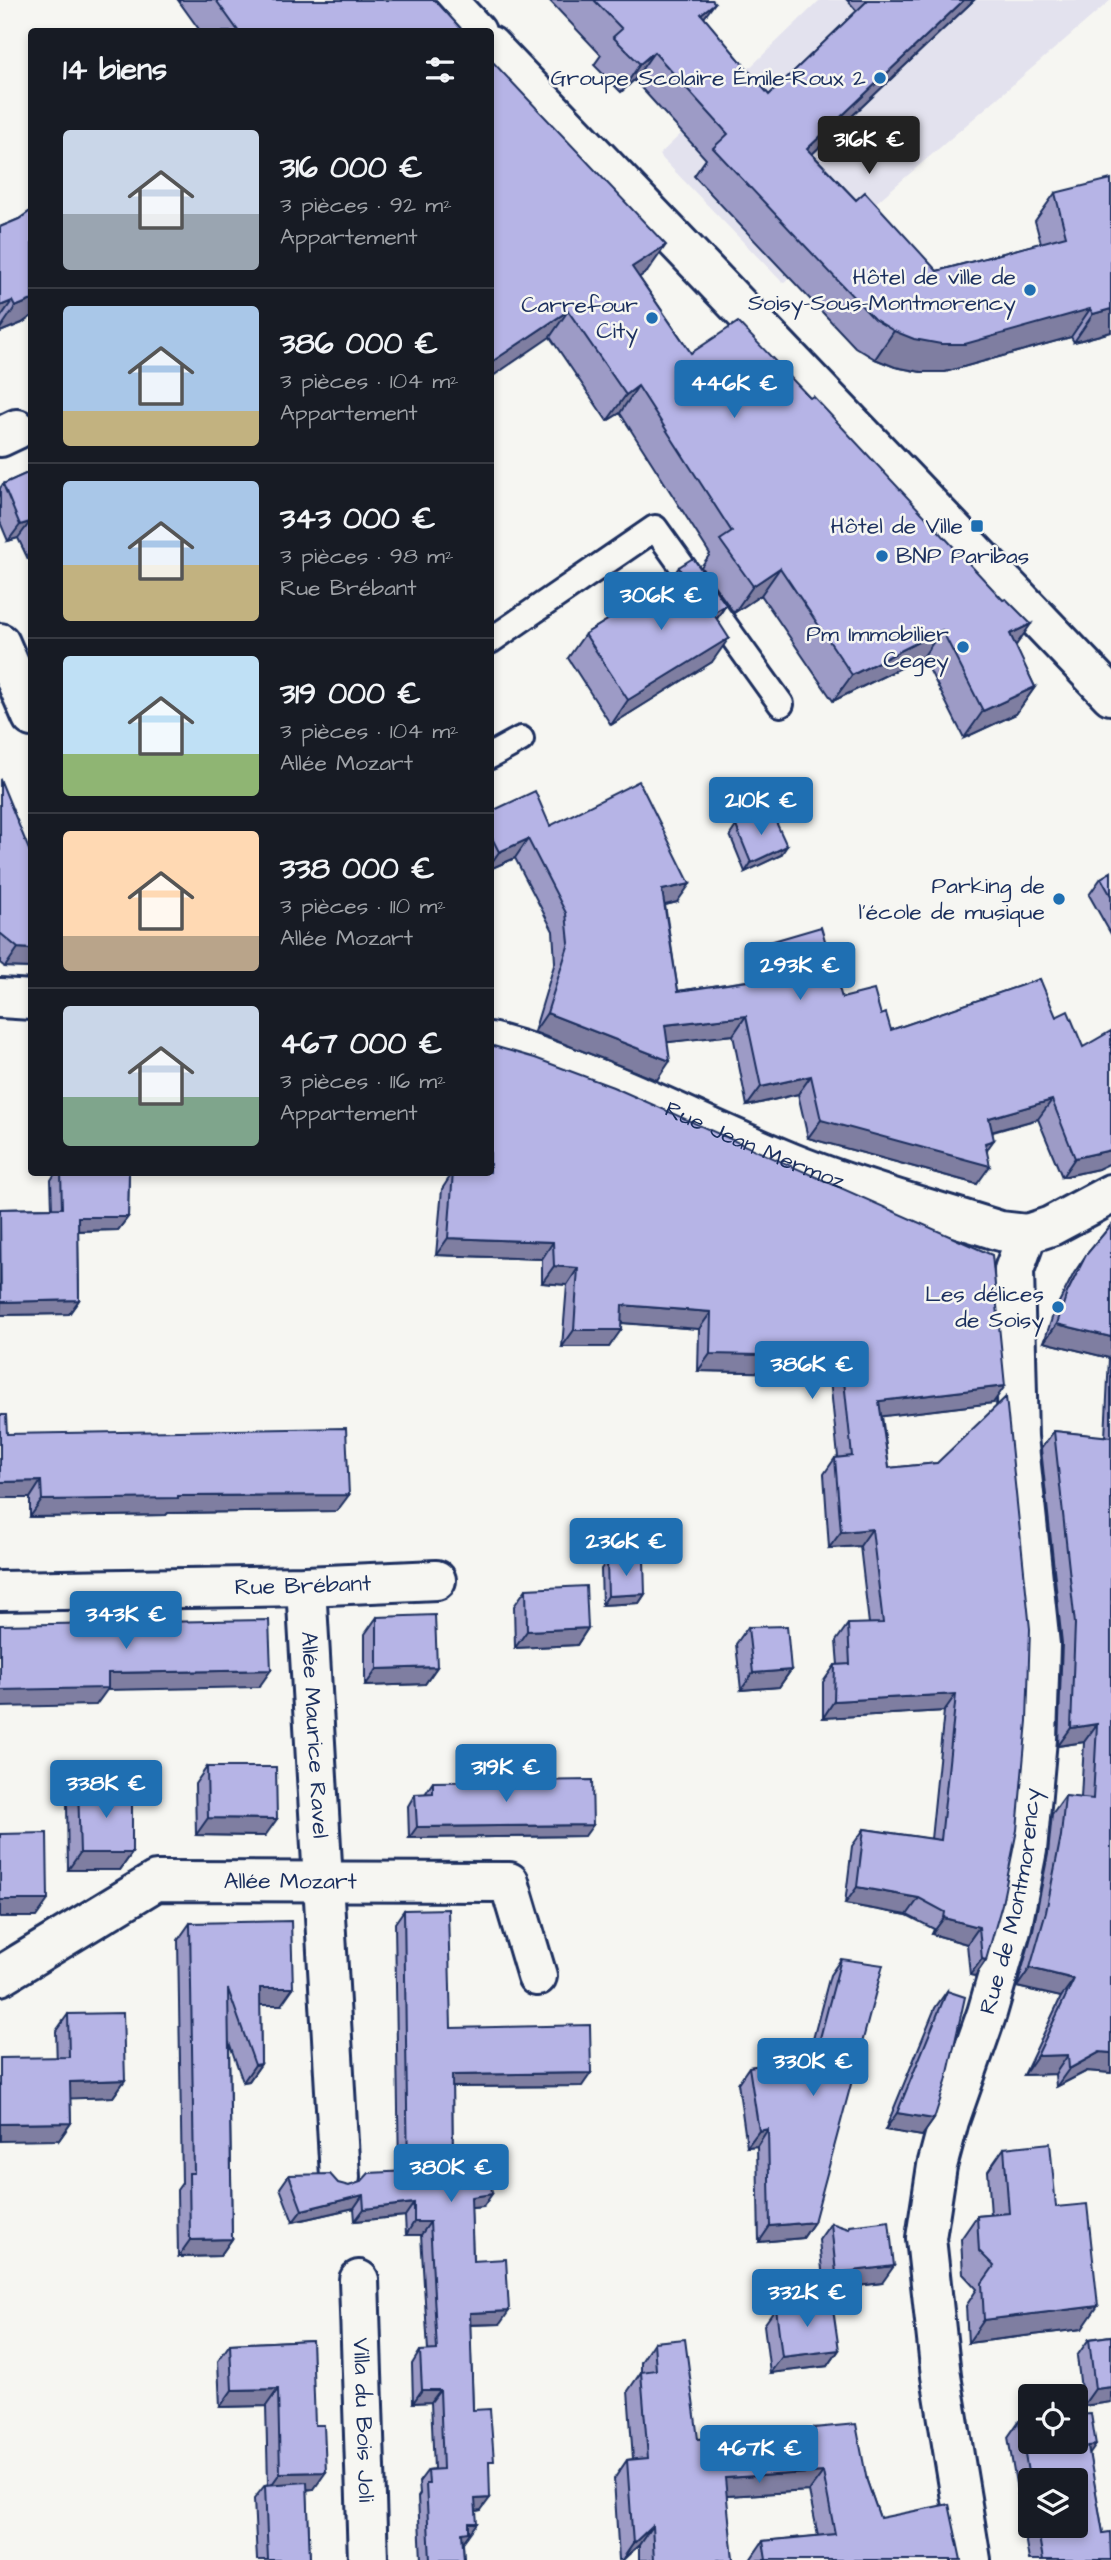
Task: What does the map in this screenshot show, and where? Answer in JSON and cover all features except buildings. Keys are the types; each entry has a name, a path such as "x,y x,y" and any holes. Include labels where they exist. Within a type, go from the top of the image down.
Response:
{"street":[{"path":"446,0 472,28"},
{"path":"494,50 1111,695"},
{"path":"0,643 28,709"},
{"path":"0,998 28,1000"},
{"name":"Rue Jean Mermoz","path":"494,1043 522,1050 612,1084 804,1167 1000,1231 1027,1234"},
{"path":"1027,1234 1051,1226 1111,1194"},
{"name":"Rue de Montmorency","path":"971,2560 942,2376 926,2238 940,2155 987,2013 1012,1926 1028,1836 1037,1739 1040,1645 1018,1437 1014,1270 1027,1234"},
{"name":"Rue Brébant","path":"0,1591 306,1586 436,1580"},
{"name":"Allée Maurice Ravel","path":"306,1586 340,2177"},
{"name":"Allée Mozart","path":"0,1976 156,1881 509,1882 537,1976"},
{"name":"Villa du Bois Joli","path":"359,2280 368,2560"}],"lane":[{"path":"494,638 655,528 781,704"},
{"path":"494,754 522,739"}],"shaded area":[{"name":"Groupe Scolaire Émile-Roux 2","path":"820,0 1111,0 783,283 659,155"}],"place":[{"name":"Groupe Scolaire Émile-Roux 2","path":"880,78"},
{"name":"Hôtel de ville de Soisy-Sous-Montmorency","path":"1030,290"},
{"name":"Carrefour City","path":"652,318"},
{"name":"Hôtel de Ville","path":"977,526"},
{"name":"BNP Paribas","path":"882,556"},
{"name":"Pm Immobilier Cegey","path":"963,647"},
{"name":"Parking de l'école de musique","path":"1059,899"},
{"name":"Les délices de Soisy","path":"1058,1307"}]}
